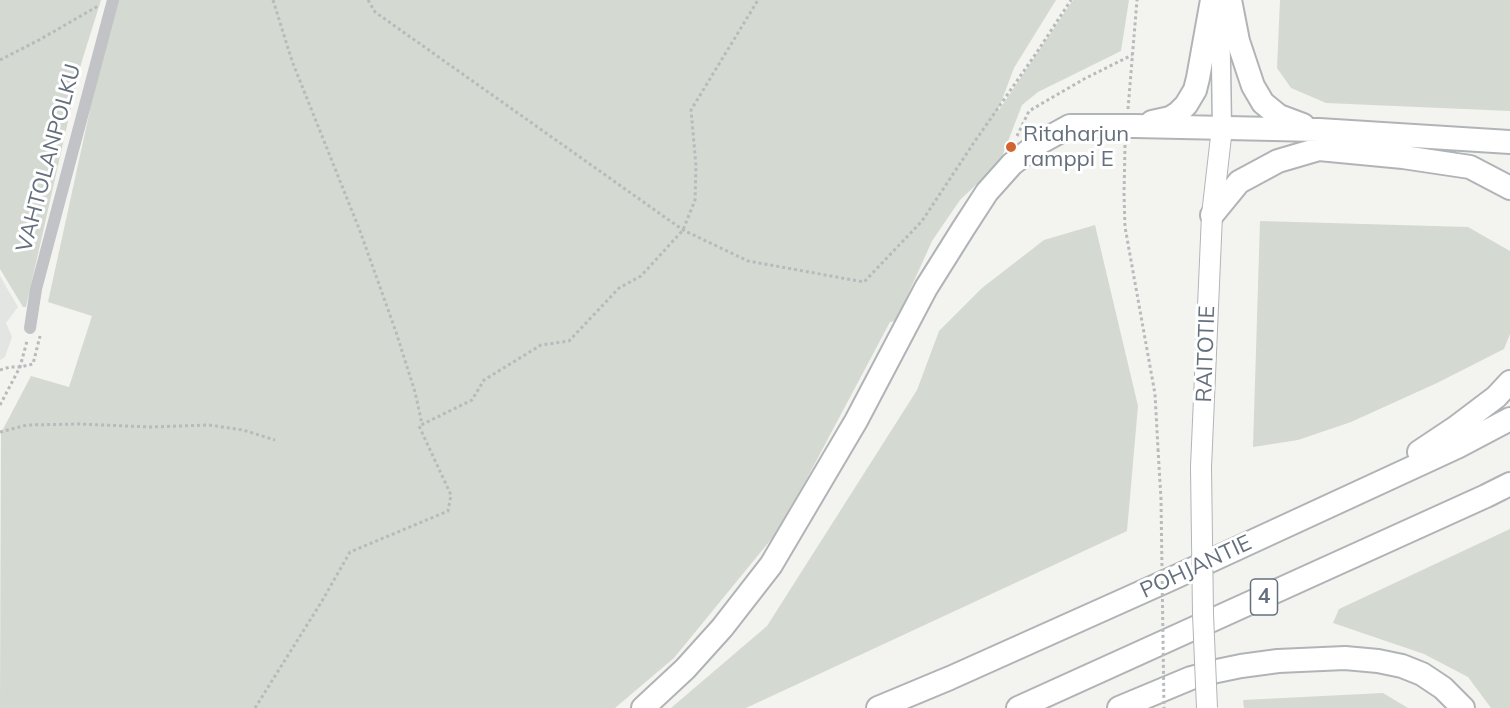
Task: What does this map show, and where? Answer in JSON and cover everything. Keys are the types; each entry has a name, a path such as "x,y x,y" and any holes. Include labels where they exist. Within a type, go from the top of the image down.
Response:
{"highway":[{"path":"1130,128 1170,118 1186,105 1195,90 1198,78 1212,0"},
{"path":"1230,0 1238,41 1253,86 1263,103 1279,116 1319,130"},
{"path":"643,708 685,669 722,628 771,565 856,421 926,288 987,192 1012,165 1039,143 1070,126 1319,130 1510,142"},
{"path":"1212,215 1239,182 1278,161 1319,149 1403,156 1470,167 1510,188"},
{"path":"1364,490 1455,428 1496,397 1510,382"},
{"name":"POHJANTIE","path":"878,708 1170,579 1457,447 1510,419"},
{"name":"4","path":"1018,708 1510,484"},
{"path":"1119,708 1176,683 1217,671 1278,661 1314,658 1345,658 1402,666 1422,674 1443,688 1463,708"}],"main road":[{"name":"RAITOTIE","path":"1207,708 1201,467 1212,215 1222,128 1221,0"}],"street":[{"name":"VAHTOLANPOLKU","path":"30,328 36,289 113,0"}],"path":[{"path":"255,708 350,552 448,511 451,495 419,426 422,424 415,392 396,332 360,231 292,61 273,0"},
{"path":"368,0 375,12 683,230 748,261 864,282 922,221 1071,0"},
{"path":"422,424 472,399 484,380 541,345 569,340 620,288 641,276 683,230 695,200 696,166 691,110 759,0"},
{"path":"1137,0 1124,194 1125,227 1155,394 1161,510 1164,708"},
{"path":"0,60 98,6"},
{"path":"1016,138 1029,111 1084,79 1132,55"},
{"path":"0,404 20,367 30,328"},
{"path":"0,370 20,367"},
{"path":"0,432 27,424 150,427 209,425 243,430 275,440"}],"shaded area":[{"path":"0,0 101,0 81,64 26,307 23,307 0,269"},
{"path":"118,0 1056,0 1014,68 997,113 1073,0 1129,0 1121,51 1038,92 1022,105 1000,162 960,200 932,241 896,321 890,322 805,482 773,537 674,658 615,708 0,708 1,433 31,376 69,387 92,316 48,302 103,50"},
{"path":"1280,0 1510,0 1510,111 1326,103 1291,88 1277,68"},
{"path":"1260,221 1468,227 1510,251 1510,334 1504,349 1437,383 1351,422 1298,440 1253,447"},
{"path":"1095,225 1138,406 1127,531 746,708 671,708 767,626 917,390 939,331 982,288 1044,240"},
{"path":"0,276 18,307 6,323 12,337 5,357 0,360"},
{"path":"1510,529 1510,708 1491,708 1468,677 1424,654 1333,623 1339,609"},
{"path":"1383,693 1408,708 1244,708 1243,700"}],"place":[{"name":"Ritaharjun ramppi E","path":"1011,147"}]}
